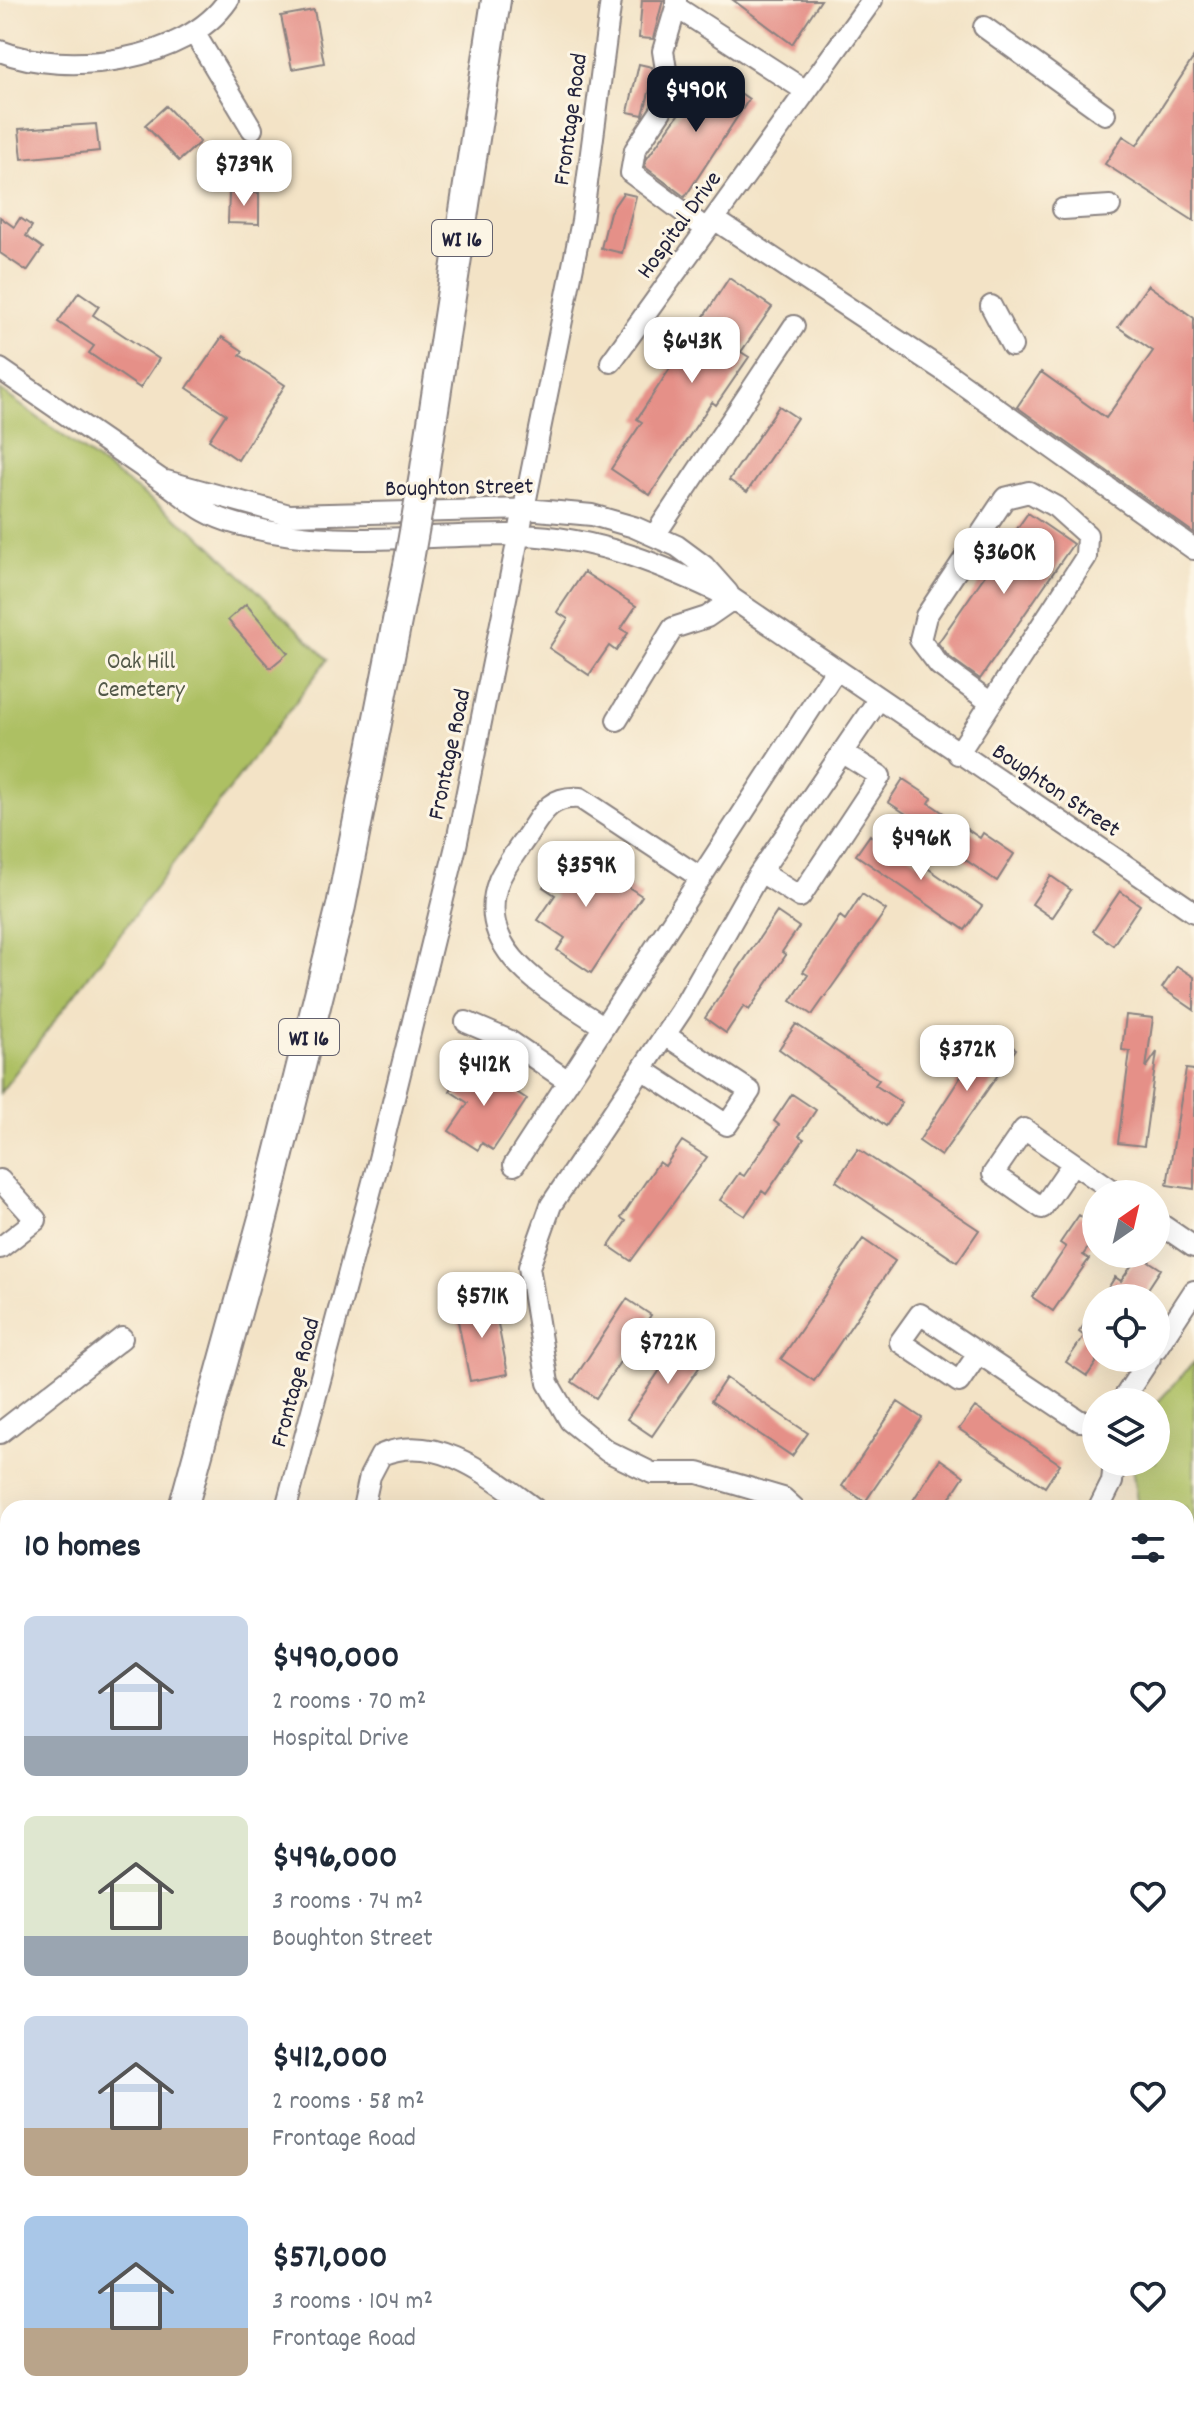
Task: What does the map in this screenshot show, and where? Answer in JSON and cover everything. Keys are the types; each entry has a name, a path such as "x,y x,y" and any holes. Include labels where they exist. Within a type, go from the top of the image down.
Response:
{"highway":[{"name":"WI 16","path":"185,1500 263,1218 334,935 424,475 496,0"}],"street":[{"path":"0,51 66,63 141,55 195,34 228,0"},
{"name":"Frontage Road","path":"288,1500 374,1178 452,861 521,535 582,221 611,0"},
{"name":"Hospital Drive","path":"611,362 872,0"},
{"path":"806,91 676,4 663,51 668,82 661,111 635,150 631,173 944,371 1194,549"},
{"path":"984,27 1105,114"},
{"path":"195,34 252,129"},
{"path":"1063,209 1110,206"},
{"path":"991,306 1012,346"},
{"path":"655,535 794,326"},
{"name":"Boughton Street","path":"0,369 163,481 202,512 278,534 355,542 521,535 588,543 641,558 733,599 1194,912"},
{"name":"Boughton Street","path":"163,481 289,515 526,509 592,515 655,535 691,554 733,599"},
{"path":"958,754 1086,557 1087,535 1056,507 1029,492 1005,498 926,616 920,640 939,665 991,703"},
{"path":"617,720 673,628 707,617 733,599"},
{"path":"514,1165 835,671"},
{"path":"785,1500 698,1473 652,1473 607,1451 570,1421 548,1383 529,1267 551,1205 665,1035 761,872 878,700"},
{"path":"761,872 800,897 880,776 842,752"},
{"path":"604,1027 515,965 503,946 497,924 494,897 500,878 546,805 565,797 580,798 701,878"},
{"path":"466,1022 508,1040 568,1081"},
{"path":"642,1069 727,1125 750,1091 665,1035"},
{"path":"1073,1163 1098,1180"},
{"path":"0,1180 36,1220 0,1248"},
{"path":"1170,1231 1194,1247"},
{"path":"1170,1328 1194,1291"},
{"path":"0,1433 122,1338"},
{"path":"978,1354 1082,1421"},
{"path":"365,1500 370,1476 381,1455 399,1447 424,1448 455,1457 522,1500"},
{"path":"1103,1500 1113,1476"}],"green space":[{"name":"Oak Hill Cemetery","path":"0,390 202,537 328,659 0,1093"},
{"path":"1194,1362 1194,1500 1137,1500 1133,1476 1170,1476 1170,1389"}],"building":[{"path":"642,0 663,0 653,39 639,38"},
{"path":"733,0 821,0 792,44"},
{"path":"314,10 324,63 292,69 281,16"},
{"path":"1194,57 1194,221 1105,164 1123,136 1137,145"},
{"path":"639,64 652,67 654,74 643,115 628,112"},
{"path":"709,71 749,99 685,197 645,167 646,160"},
{"path":"166,106 200,142 179,161 145,125"},
{"path":"96,124 99,151 22,159 19,129"},
{"path":"229,193 259,193 259,224 228,223"},
{"path":"623,193 636,196 622,253 601,248 610,212"},
{"path":"0,217 14,227 20,218 32,226 26,236 43,248 27,271 0,253"},
{"path":"729,278 772,307 741,352 749,357 716,405 712,402 650,495 611,469 642,422 637,419"},
{"path":"1148,285 1194,318 1194,533 1017,407 1041,372 1106,418 1153,351 1118,327"},
{"path":"79,292 99,306 93,315 159,359 140,388 89,353 94,346 58,322"},
{"path":"222,337 243,351 240,355 285,385 238,460 209,440 226,414 187,388"},
{"path":"779,406 797,418 747,492 729,480"},
{"path":"1028,513 1073,544 980,679 948,656 938,643"},
{"path":"584,572 636,606 621,629 628,633 616,651 609,646 589,675 549,648 568,619 557,612"},
{"path":"246,604 288,653 270,668 228,620"},
{"path":"903,779 932,798 929,803 980,838 983,833 1014,854 997,881 912,824 915,820 888,802"},
{"path":"870,835 897,854 900,849 982,906 965,930 856,855"},
{"path":"569,848 642,896 591,973 557,950 565,938 538,920 555,895 543,887"},
{"path":"1051,876 1071,890 1052,918 1032,904"},
{"path":"1120,891 1140,905 1113,945 1093,931"},
{"path":"862,894 886,910 812,1015 791,1001 808,975 803,972 840,916 845,920"},
{"path":"777,912 799,927 782,952 786,955 749,1010 744,1006 726,1033 705,1018"},
{"path":"1177,966 1194,977 1194,1010 1162,988"},
{"path":"1126,1015 1153,1018 1146,1068 1157,1052 1144,1146 1118,1143 1130,1051 1122,1050"},
{"path":"796,1024 879,1080 875,1085 902,1103 886,1126 779,1049"},
{"path":"990,1032 1016,1049 941,1156 919,1141"},
{"path":"469,1061 527,1099 493,1150 482,1143 478,1150 449,1131 468,1103 450,1091"},
{"path":"1186,1069 1194,1070 1194,1189 1170,1185 1168,1180"},
{"path":"792,1094 816,1110 799,1136 804,1139 766,1194 762,1191 745,1216 720,1200 739,1173 744,1176 779,1125 774,1121"},
{"path":"682,1141 707,1157 631,1261 609,1246 626,1221 621,1218 659,1162 665,1166"},
{"path":"858,1149 979,1230 957,1262 836,1181"},
{"path":"1079,1215 1082,1217 1083,1268 1053,1311 1032,1297 1066,1247 1060,1243"},
{"path":"863,1239 895,1261 814,1381 781,1359"},
{"path":"1130,1268 1161,1269 1151,1284 1111,1284 1115,1277 1121,1281"},
{"path":"493,1299 508,1374 470,1381 455,1306"},
{"path":"627,1299 651,1315 596,1398 572,1382"},
{"path":"683,1336 709,1353 652,1436 627,1419"},
{"path":"1082,1339 1082,1372 1090,1372 1087,1376 1066,1362"},
{"path":"726,1378 808,1433 792,1456 711,1401"},
{"path":"898,1402 922,1418 866,1500 842,1486"},
{"path":"975,1407 1060,1464 1045,1487 959,1429"},
{"path":"940,1459 964,1476 948,1500 913,1500"}]}
